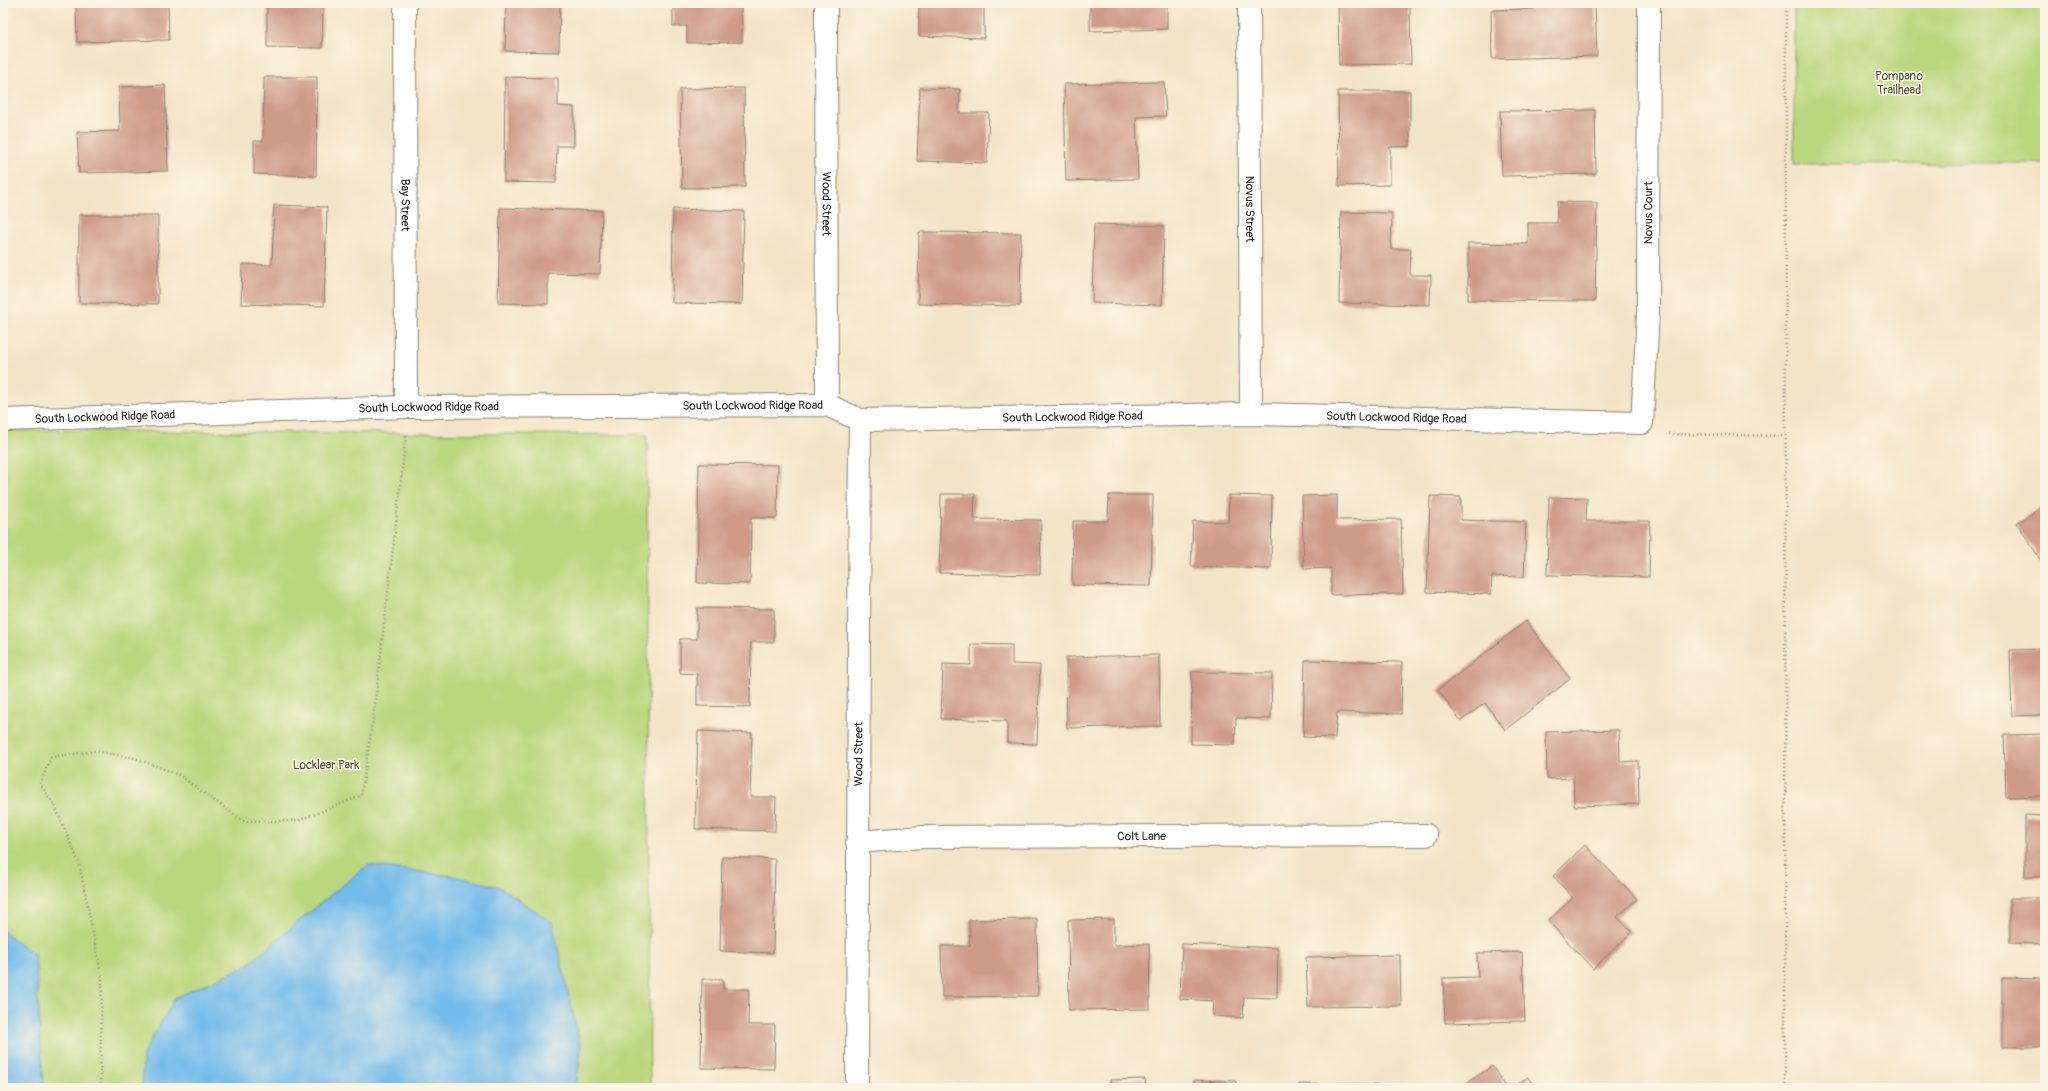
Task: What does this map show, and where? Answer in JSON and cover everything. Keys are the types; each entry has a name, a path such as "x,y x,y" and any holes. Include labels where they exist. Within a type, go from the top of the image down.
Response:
{"street":[{"name":"Bay Street","path":"404,3 406,407"},
{"name":"Wood Street","path":"826,3 827,405"},
{"name":"Novus Street","path":"1249,3 1251,414"},
{"name":"Novus Court","path":"1642,423 1648,313 1649,3"},
{"name":"South Lockwood Ridge Road","path":"3,420 406,407 827,405 860,420 1251,414 1642,423"},
{"name":"Wood Street","path":"857,1088 860,420"},
{"name":"Colt Lane","path":"857,842 923,837 1426,835"}],"path":[{"path":"1785,1088 1784,436 1786,3"},
{"path":"1642,423 1671,435 1784,436"},
{"path":"100,1088 102,978 79,863 55,806 40,784 51,757 95,751 135,758 179,775 243,821 297,821 361,796 374,712 406,436"}],"green space":[{"name":"Pompano Trailhead","path":"1794,3 2045,3 2045,163 1794,164"},
{"name":"Locklear Park","path":"3,430 647,435 650,1088 3,1088"}],"water":[{"path":"368,865 453,876 500,887 552,922 581,1048 576,1088 142,1088 143,1054 175,998 248,965 300,920"},
{"path":"3,931 35,955 44,1088 3,1088"}],"building":[{"path":"76,3 168,3 169,40 77,42"},
{"path":"267,3 323,3 322,48 267,47"},
{"path":"506,3 560,3 559,52 505,51"},
{"path":"673,3 741,3 742,42 687,43 687,26 673,26"},
{"path":"919,3 984,3 984,38 919,36"},
{"path":"1090,3 1167,3 1167,29 1090,31"},
{"path":"1338,3 1410,3 1411,64 1339,65"},
{"path":"1534,3 1595,3 1597,56 1492,59 1491,10 1534,9"},
{"path":"264,77 317,77 316,176 254,174 254,141 263,141"},
{"path":"505,77 558,78 558,106 574,107 574,146 557,146 556,183 504,182"},
{"path":"1164,82 1166,116 1136,117 1138,179 1066,181 1064,84"},
{"path":"165,85 168,171 79,173 77,132 120,131 119,87"},
{"path":"744,88 745,187 682,188 680,89"},
{"path":"920,88 960,89 959,113 989,113 987,163 917,161"},
{"path":"1338,91 1410,91 1410,146 1390,147 1390,185 1339,186"},
{"path":"1595,110 1596,174 1502,176 1500,111"},
{"path":"1557,202 1597,203 1595,301 1468,300 1468,243 1528,244 1528,223 1557,223"},
{"path":"274,205 327,207 324,306 241,304 242,264 272,265"},
{"path":"500,208 602,211 600,274 548,273 548,304 498,303"},
{"path":"673,209 744,211 742,304 672,303"},
{"path":"1341,212 1392,213 1391,249 1411,249 1410,275 1431,275 1430,305 1339,303"},
{"path":"79,215 158,215 158,304 79,303"},
{"path":"1094,224 1164,226 1162,305 1092,303"},
{"path":"919,232 1021,233 1020,306 918,304"},
{"path":"699,464 778,465 777,518 751,518 750,584 697,583"},
{"path":"941,494 975,494 974,519 1041,520 1040,575 939,573"},
{"path":"1109,495 1153,495 1151,586 1072,585 1073,521 1108,521"},
{"path":"1229,495 1272,496 1271,569 1191,566 1193,521 1228,522"},
{"path":"1337,495 1337,520 1401,519 1403,594 1331,595 1331,568 1304,569 1302,496"},
{"path":"1430,496 1461,497 1461,520 1526,522 1524,577 1492,576 1491,594 1427,592"},
{"path":"1549,497 1587,498 1586,521 1650,521 1649,577 1547,575"},
{"path":"2045,505 2045,567 2017,523"},
{"path":"697,608 774,609 774,642 751,642 750,707 697,706 697,674 680,673 680,639 697,639"},
{"path":"1526,621 1570,679 1505,730 1485,703 1461,721 1438,690"},
{"path":"971,644 1012,645 1012,664 1040,665 1037,744 1007,743 1007,721 941,719 943,664 971,665"},
{"path":"2045,649 2045,715 2012,716 2010,650"},
{"path":"1159,655 1160,726 1067,728 1066,657"},
{"path":"1305,660 1402,662 1401,714 1337,712 1335,738 1303,737"},
{"path":"1192,672 1272,673 1271,719 1236,718 1235,745 1191,744"},
{"path":"1619,730 1620,762 1638,761 1639,804 1574,806 1573,778 1547,779 1546,732"},
{"path":"698,731 752,733 750,797 776,797 775,831 695,829"},
{"path":"2045,734 2045,796 2006,797 2004,735"},
{"path":"2025,815 2045,816 2045,877 2025,877"},
{"path":"1585,845 1637,899 1617,917 1632,932 1593,969 1548,921 1573,898 1553,876"},
{"path":"722,857 775,859 773,953 720,951"},
{"path":"2010,898 2045,898 2045,944 2010,943"},
{"path":"1037,919 1038,996 942,997 941,946 970,946 969,920"},
{"path":"1114,919 1114,945 1149,944 1150,1009 1069,1010 1068,920"},
{"path":"1182,944 1278,948 1277,998 1244,997 1243,1018 1212,1016 1213,1001 1180,999"},
{"path":"1522,952 1525,1021 1445,1023 1443,978 1478,977 1477,953"},
{"path":"1400,955 1401,1006 1308,1007 1306,957"},
{"path":"2002,978 2045,979 2045,1047 2002,1047"},
{"path":"702,979 723,979 723,989 749,989 748,1025 775,1025 774,1069 701,1068"},
{"path":"1492,1066 1507,1088 1459,1088"},
{"path":"1528,1077 1535,1088 1513,1088"},
{"path":"1145,1079 1146,1088 1110,1088 1110,1080"},
{"path":"1194,1080 1236,1081 1236,1088 1194,1088"},
{"path":"1299,1084 1398,1086 1398,1088 1299,1088"}]}
